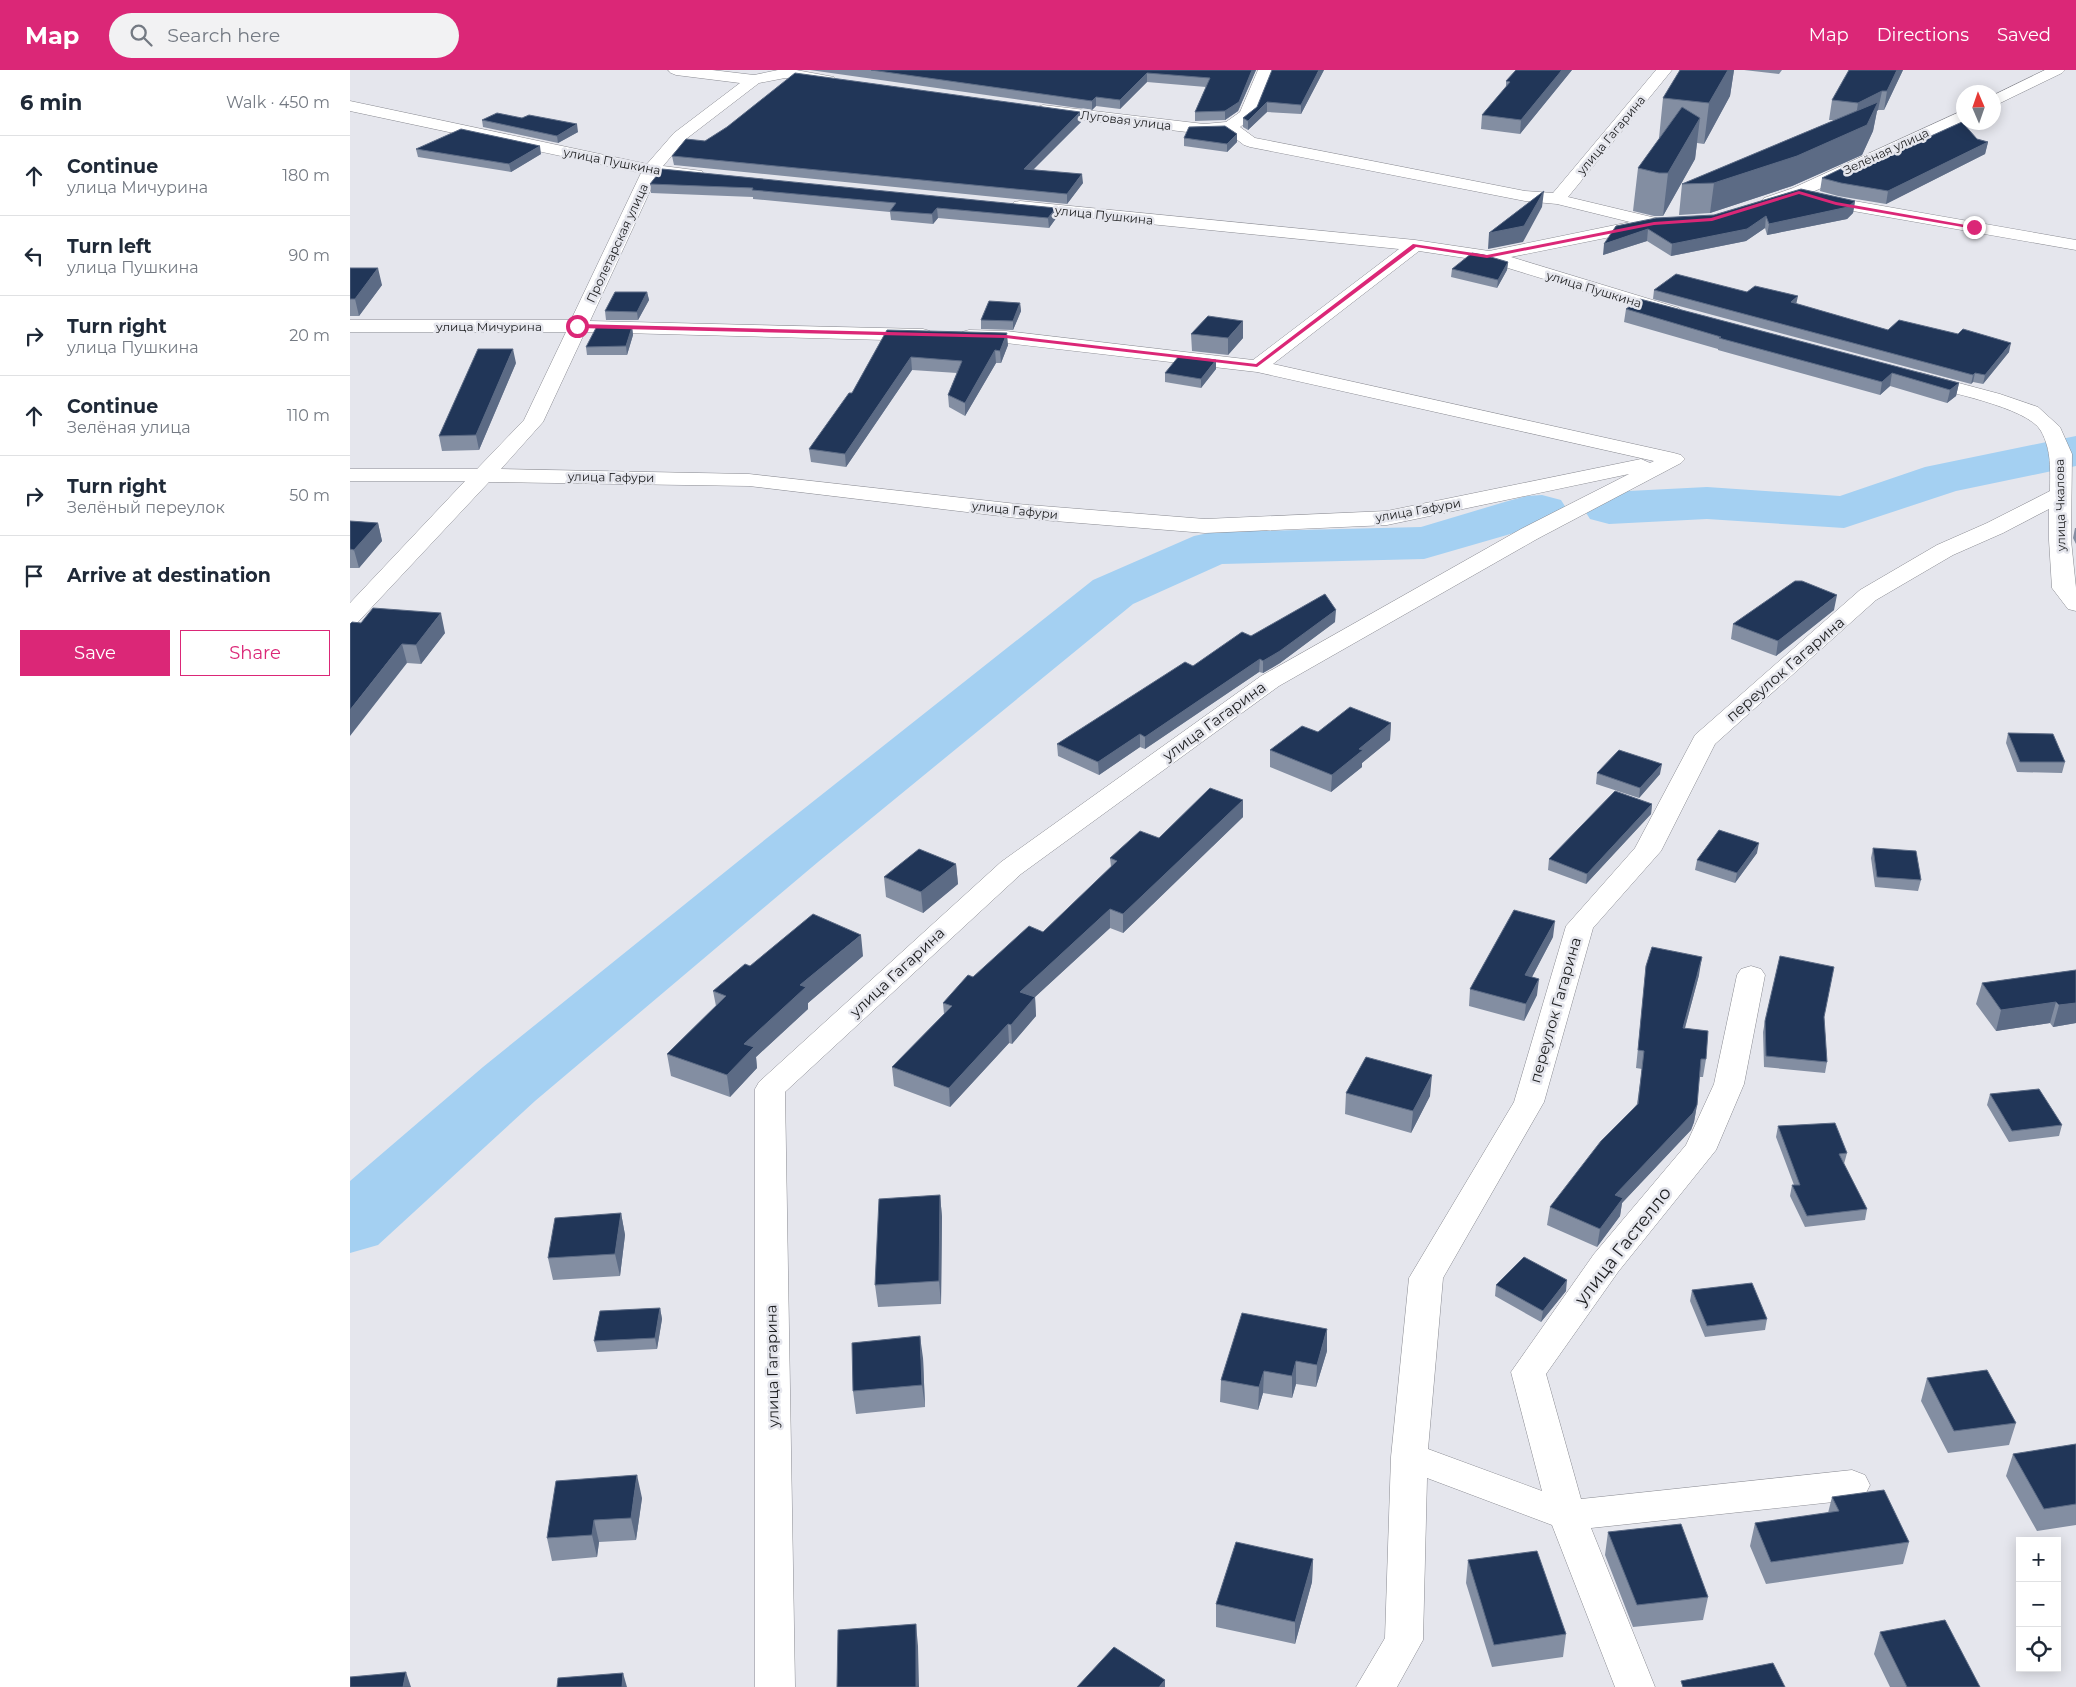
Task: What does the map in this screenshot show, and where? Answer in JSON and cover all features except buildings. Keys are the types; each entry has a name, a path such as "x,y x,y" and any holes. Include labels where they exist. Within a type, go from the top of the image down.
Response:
{"street":[{"path":"676,70 754,80"},
{"path":"1266,70 1246,115 1230,127 1250,142 1499,191 1557,199 1654,223"},
{"name":"улица Гагарина","path":"1557,199 1664,70"},
{"path":"2001,98 2057,70"},
{"path":"787,72 843,82"},
{"name":"Пролетарская улица","path":"350,617 533,422 651,170 680,136 754,80 787,72"},
{"name":"улица Пушкина","path":"350,106 651,170 711,176"},
{"name":"Луговая улица","path":"1028,108 1204,129 1230,127"},
{"name":"Зелёная улица","path":"1752,208 1799,192 1956,119"},
{"path":"1799,192 1836,203 2076,244"},
{"name":"улица Пушкина","path":"998,204 1415,245 1487,256 1626,300 1692,317"},
{"path":"1487,256 1654,223 1673,222"},
{"path":"1257,366 1415,245"},
{"name":"улица Мичурина","path":"350,326 577,326 1006,337 1257,366 1674,459"},
{"name":"улица Чкалова","path":"1899,373 1993,398 2031,411 2050,427 2061,454 2060,540 2064,588 2076,604"},
{"name":"улица Гагарина","path":"775,1687 770,1089 1011,868 1270,681 1529,534 1674,459"},
{"name":"улица Гафури","path":"350,475 482,475 749,480 1018,511 1205,526 1387,518 1674,459"},
{"name":"переулок Гагарина","path":"1376,1687 1404,1640 1409,1457 1426,1278 1529,1102 1580,926 1647,850 1704,740 1868,595 1945,550 1995,528 2061,494"},
{"name":"улица Гастелло","path":"1635,1687 1567,1516 1528,1372 1606,1263 1700,1150 1729,1084 1751,975"},
{"path":"1409,1457 1567,1516 1852,1485"}],"waterway":[{"path":"1609,508 1707,503 1844,512 1943,478 2076,451"},
{"path":"350,1225 509,1084 795,848 1113,592 1213,548 1424,543 1527,512 1542,511"}],"route":[{"path":"577,326 1006,337 1257,366 1415,245 1487,256 1654,223 1712,220 1799,192 1836,203 1974,227"}]}
